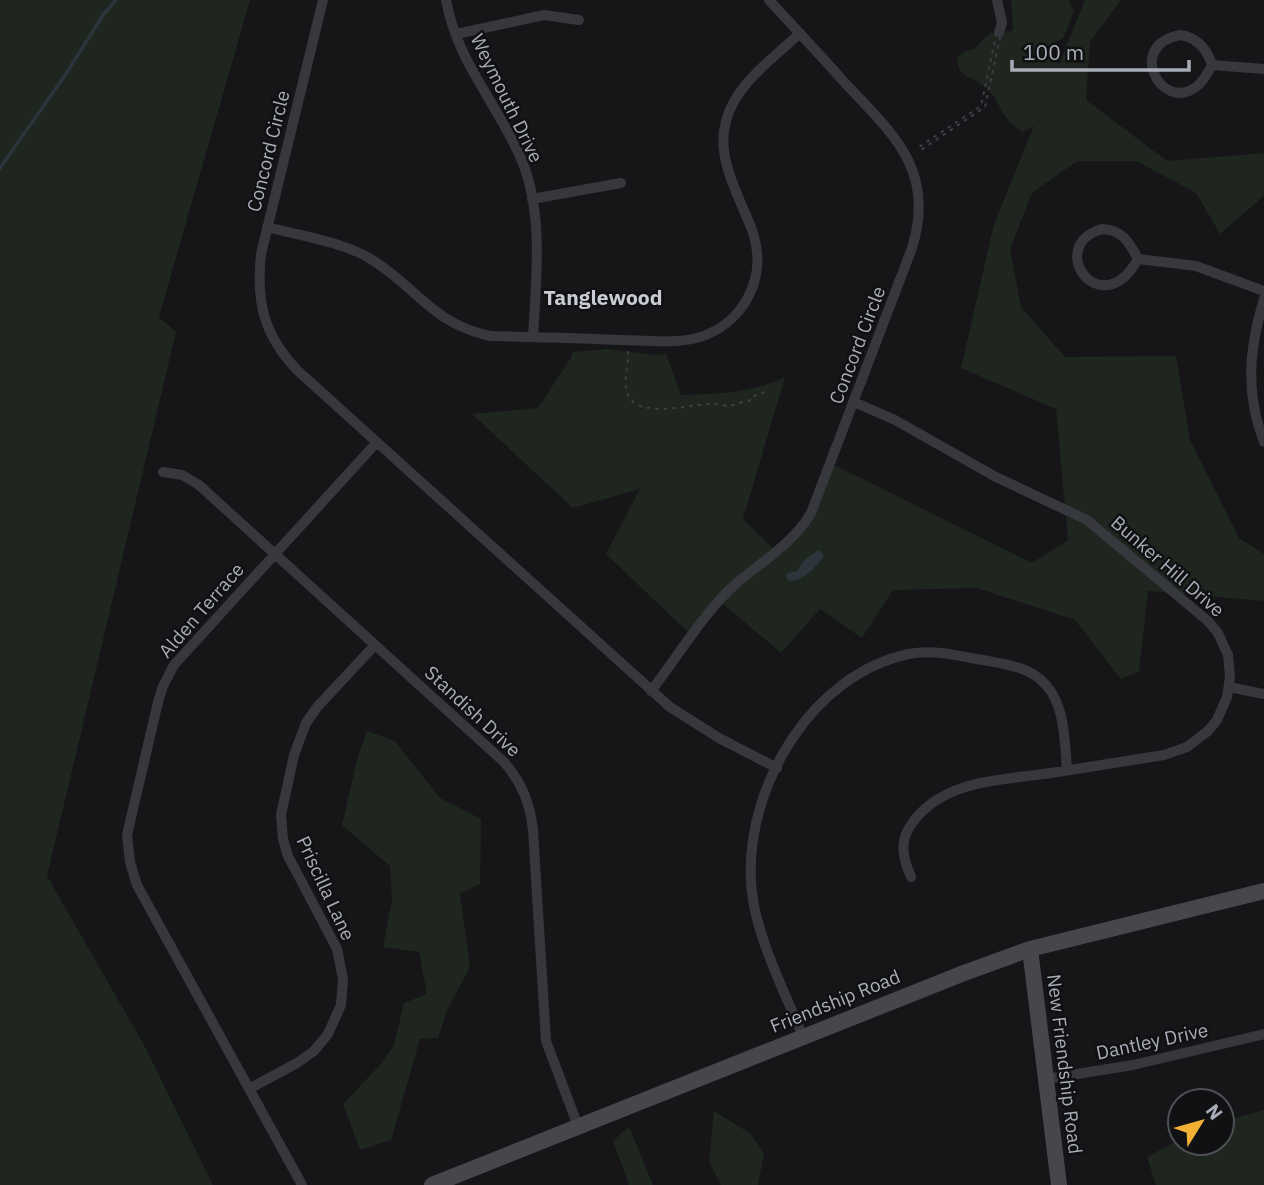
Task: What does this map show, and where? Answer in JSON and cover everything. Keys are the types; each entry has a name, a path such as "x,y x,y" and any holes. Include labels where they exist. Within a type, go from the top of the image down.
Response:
{"street":[{"name":"Concord Circle","path":"323,0 267,227 360,253 389,272 434,312 456,325 490,335 685,340 723,327 734,317 749,298 757,276 758,253 724,155 725,124 742,88 800,33"},
{"name":"Weymouth Drive","path":"446,0 465,60 520,158 532,199 536,224 533,337"},
{"name":"Concord Circle","path":"651,691 721,599 784,547 803,527 811,513 854,402 912,248 918,224 918,197 907,156 894,135 769,0"},
{"path":"997,0 1002,23 999,32"},
{"path":"456,34 544,15 579,20"},
{"path":"1181,35 1189,36 1200,44 1212,65 1196,87 1183,92 1173,91 1160,84 1152,70 1158,46 1171,36 1181,35"},
{"path":"1212,65 1264,69"},
{"path":"532,199 621,183"},
{"path":"267,227 258,284 261,306 279,349 297,370 651,691 691,722 777,768"},
{"path":"1102,229 1119,232 1126,237 1138,259 1125,278 1108,286 1088,281 1081,273 1077,259 1080,243 1102,229"},
{"path":"1138,259 1196,266 1264,291"},
{"path":"1264,299 1255,327 1250,370 1253,408 1264,442"},
{"name":"Bunker Hill Drive","path":"854,402 895,420 994,476 1078,515 1096,527 1208,621 1218,633 1228,655 1229,687 1217,720 1208,731 1187,747 1164,755 1067,766 970,786 938,797 917,816 905,834 903,860 911,877"},
{"name":"Alden Terrace","path":"302,1185 137,885 130,862 127,835 158,702 168,676 179,659 377,442"},
{"name":"Standish Drive","path":"163,472 182,475 199,485 504,762 522,786 533,830 546,1041 578,1126"},
{"name":"Priscilla Lane","path":"249,1089 314,1051 328,1034 341,1005 343,979 337,949 288,856 281,816 294,755 306,723 318,706 375,645"},
{"path":"803,1037 760,928 751,885 754,830 762,803 777,768 801,726 840,687 863,672 887,660 922,653 940,653 1015,666 1034,674 1044,682 1055,699 1060,714 1067,766"},
{"path":"1229,687 1264,694"},
{"name":"Friendship Road","path":"432,1185 1030,949 1264,891"},
{"name":"New Friendship Road","path":"1030,949 1059,1185"},
{"name":"Dantley Drive","path":"1045,1079 1133,1065 1264,1034"}],"path":[{"path":"996,31 999,32 1001,33 985,107 921,150 919,148 981,106 996,31"},
{"path":"626,340 629,362 626,388 632,401 640,405 664,409 716,403 726,406 749,401 751,397 768,391"}],"shaded area":[{"path":"0,0 250,0 159,317 176,332 47,876 144,1045 213,1185 0,1185"},
{"path":"1011,0 1069,0 1074,12 1063,38 1044,50 1059,64 1085,0 1121,0 1090,42 1086,100 1167,161 1264,153 1264,196 1220,234 1196,193 1136,161 1077,161 1032,193 1010,249 1021,307 1065,357 1176,356 1190,440 1239,538 1264,554 1264,601 1148,591 1139,671 1121,679 1075,620 977,588 893,590 862,638 820,609 781,653 721,602 693,637 606,554 640,489 573,508 472,414 538,408 572,352 608,349 666,354 681,395 748,389 785,377 743,519 780,555 834,465 1032,563 1068,540 1056,409 961,368 994,224 1034,126 1022,132 1012,124 990,92 963,74 957,58 974,49 990,33 1013,31"},
{"path":"819,550 824,555 814,568 799,579 789,581 786,576 788,573 797,571 804,560"},
{"path":"367,731 395,741 440,798 481,819 480,884 460,894 470,967 447,1010 438,1038 420,1039 391,1140 360,1150 343,1104 379,1066 394,1045 404,1003 427,994 419,952 383,947 392,899 390,866 342,825 358,756"},
{"path":"1264,1110 1264,1185 1156,1185 1147,1157 1166,1147 1166,1157 1236,1157 1236,1117"},
{"path":"714,1111 751,1134 764,1154 758,1185 721,1185 709,1162"},
{"path":"629,1126 653,1185 629,1185 613,1141"}],"waterway":[{"path":"0,168 66,74 103,15 116,0"}],"district":[{"name":"Tanglewood","path":"603,298"}]}
